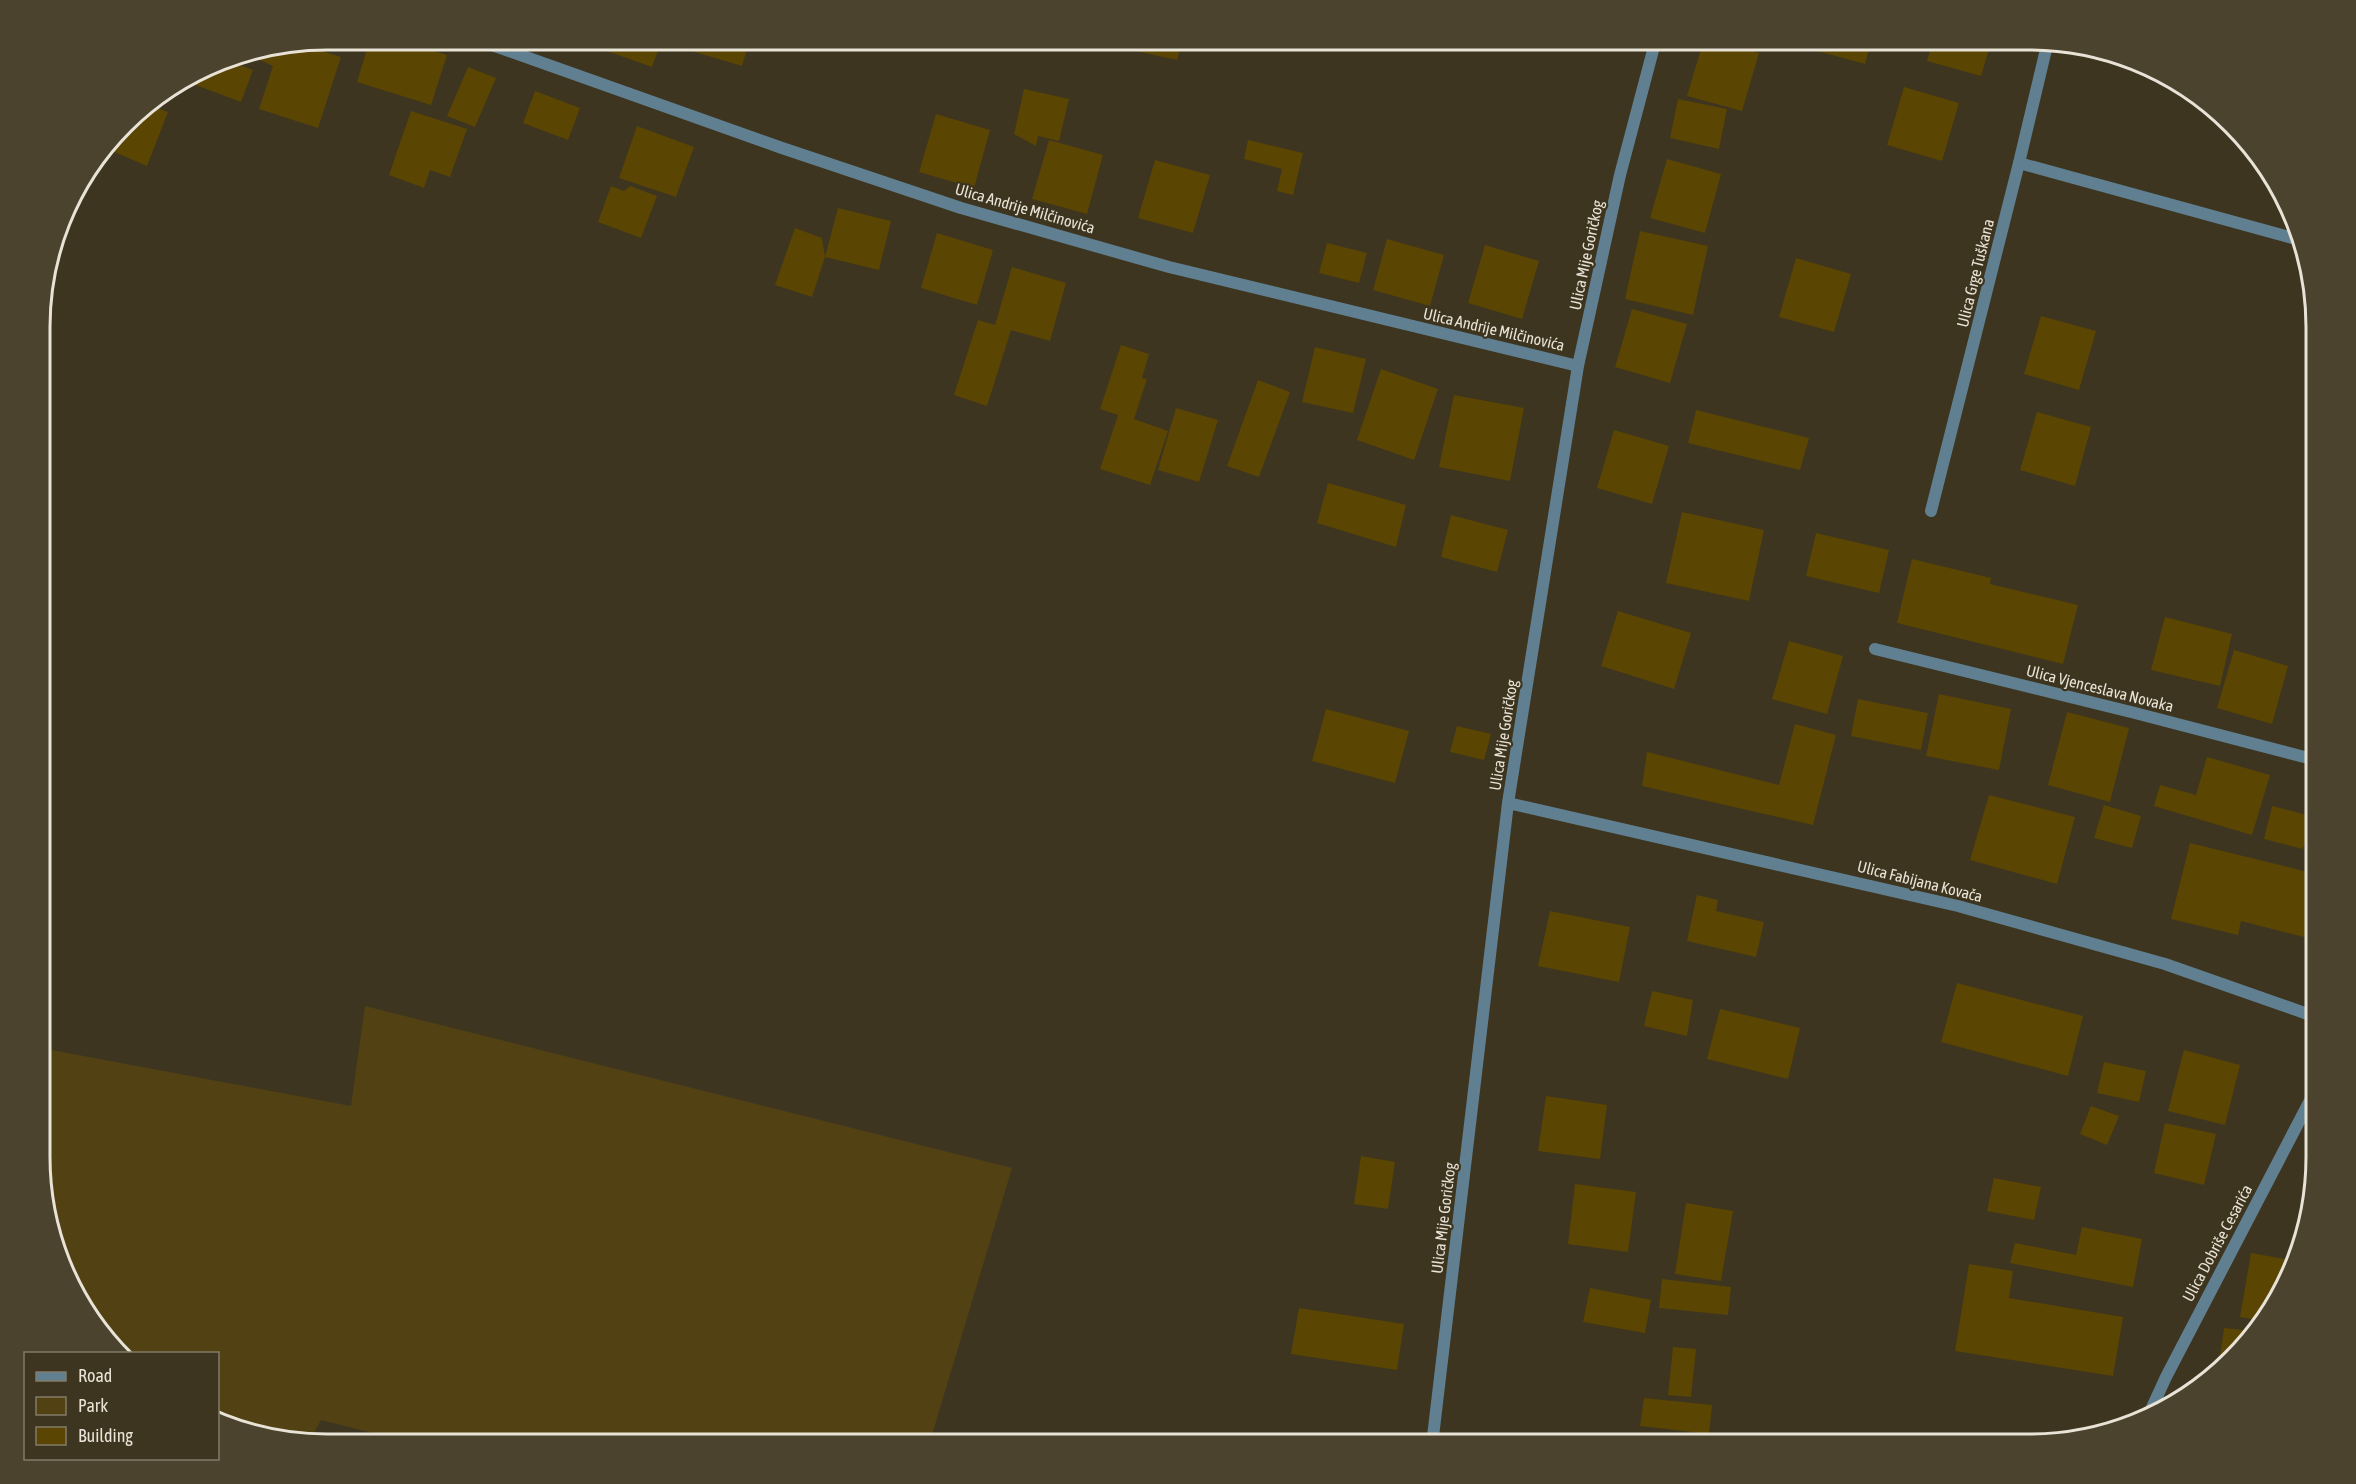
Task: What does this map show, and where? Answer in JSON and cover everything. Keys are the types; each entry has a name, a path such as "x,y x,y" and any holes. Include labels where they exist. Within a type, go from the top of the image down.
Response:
{"street":[{"name":"Ulica Andrije Milčinovića","path":"506,50 961,208 1181,270 1578,366"},
{"name":"Ulica Mije Goričkog","path":"1433,1435 1509,803 1578,366 1620,175 1653,50"},
{"name":"Ulica Grge Tuškana","path":"1931,511 2046,50"},
{"path":"2019,163 2292,238"},
{"name":"Ulica Vjenceslava Novaka","path":"1875,649 2306,757"},
{"name":"Ulica Fabijana Kovača","path":"1509,803 1958,906 2165,964 2306,1013"},
{"name":"Ulica Dobriše Cesarića","path":"2153,1405 2306,1108"}],"green space":[{"path":"365,1006 1012,1168 932,1435 381,1435 321,1420 313,1434 272,1429 219,1413 219,1352 130,1352 96,1311 78,1280 64,1247 52,1194 50,1050 351,1106"}],"building":[{"path":"308,50 322,50 341,57 318,128 259,109 273,66 260,60 261,58 272,55"},
{"path":"367,50 430,50 447,55 431,105 357,82"},
{"path":"604,50 658,50 652,67"},
{"path":"688,50 747,50 742,66"},
{"path":"1131,50 1179,50 1177,60"},
{"path":"1701,50 1749,50 1759,53 1742,111 1687,96"},
{"path":"1814,50 1869,50 1865,64"},
{"path":"1930,50 1989,50 1981,76 1927,61"},
{"path":"237,64 253,70 241,102 193,84"},
{"path":"468,67 496,78 475,127 447,116"},
{"path":"1904,87 1959,103 1942,161 1887,145"},
{"path":"1024,89 1069,99 1059,141 1038,136 1036,146 1014,134"},
{"path":"535,91 580,108 568,140 523,123"},
{"path":"1678,99 1727,109 1719,149 1670,138"},
{"path":"157,108 168,112 147,166 114,152 118,144"},
{"path":"411,111 467,129 450,177 430,170 424,188 389,175"},
{"path":"936,114 990,130 974,188 919,172"},
{"path":"637,126 694,147 676,197 619,178"},
{"path":"1049,140 1103,155 1087,214 1032,199"},
{"path":"1248,140 1303,153 1293,195 1277,191 1282,169 1244,159"},
{"path":"1667,159 1721,174 1705,233 1650,218"},
{"path":"1155,160 1210,175 1193,233 1138,218"},
{"path":"611,186 624,191 630,186 657,196 641,238 598,222"},
{"path":"838,208 891,221 879,270 825,257"},
{"path":"795,228 822,238 825,257 812,297 775,285"},
{"path":"1640,231 1708,246 1693,315 1625,299"},
{"path":"937,233 993,250 977,305 921,288"},
{"path":"1387,239 1444,255 1430,306 1373,290"},
{"path":"1327,243 1367,253 1359,283 1319,273"},
{"path":"1485,245 1539,261 1522,319 1468,303"},
{"path":"1796,258 1851,274 1834,332 1779,317"},
{"path":"1012,267 1066,283 1050,341 1011,330 987,406 954,395 978,320 995,325"},
{"path":"1632,309 1687,324 1670,383 1615,367"},
{"path":"2041,316 2096,331 2079,390 2024,374"},
{"path":"1121,345 1149,354 1142,378 1147,379 1134,419 1168,431 1150,485 1100,469 1118,415 1100,409"},
{"path":"1315,347 1366,359 1353,413 1302,402"},
{"path":"1381,369 1438,389 1414,460 1357,440"},
{"path":"1258,380 1290,392 1259,477 1227,466"},
{"path":"1454,395 1524,408 1510,481 1439,467"},
{"path":"1176,408 1218,420 1199,482 1158,470"},
{"path":"1696,410 1809,438 1800,470 1688,443"},
{"path":"2037,412 2091,427 2075,486 2020,470"},
{"path":"1614,430 1669,446 1652,504 1597,488"},
{"path":"1328,483 1406,505 1396,547 1317,523"},
{"path":"1682,512 1764,530 1749,601 1666,583"},
{"path":"1451,515 1508,530 1497,572 1441,557"},
{"path":"1816,533 1889,550 1879,593 1806,576"},
{"path":"1912,559 1991,578 1990,584 2078,605 2063,664 1897,623"},
{"path":"1618,611 1691,633 1674,689 1601,666"},
{"path":"2165,617 2232,634 2220,686 2151,670"},
{"path":"1789,641 1843,656 1827,714 1772,699"},
{"path":"2234,650 2288,666 2272,724 2217,708"},
{"path":"1939,694 2011,709 1999,770 1926,756"},
{"path":"1858,699 1928,713 1921,750 1851,736"},
{"path":"1326,709 1409,731 1395,783 1312,761"},
{"path":"2067,712 2129,728 2110,802 2048,785"},
{"path":"1795,724 1836,735 1813,825 1642,786 1647,752 1779,785"},
{"path":"1457,726 1491,734 1484,760 1450,752"},
{"path":"2207,757 2270,775 2252,835 2154,806 2160,785 2196,795"},
{"path":"1989,795 2075,817 2057,884 1970,860"},
{"path":"2104,805 2141,816 2132,848 2094,838"},
{"path":"2272,806 2306,815 2306,837 2303,849 2264,839"},
{"path":"2190,843 2306,872 2306,937 2241,921 2238,935 2171,919"},
{"path":"1697,895 1718,900 1716,911 1764,922 1756,957 1687,941"},
{"path":"1550,911 1630,927 1619,982 1538,966"},
{"path":"1957,983 2083,1016 2068,1076 1941,1042"},
{"path":"1652,991 1693,1000 1687,1036 1644,1026"},
{"path":"1720,1009 1800,1028 1788,1079 1707,1059"},
{"path":"2184,1050 2240,1065 2225,1125 2168,1111"},
{"path":"2104,1062 2146,1071 2139,1102 2097,1093"},
{"path":"1546,1096 1607,1105 1600,1159 1538,1151"},
{"path":"2091,1106 2119,1116 2107,1145 2080,1134"},
{"path":"2165,1123 2216,1134 2204,1185 2154,1173"},
{"path":"1361,1156 1395,1162 1388,1209 1354,1204"},
{"path":"1994,1178 2041,1187 2034,1220 1987,1211"},
{"path":"1575,1184 1636,1192 1628,1252 1568,1244"},
{"path":"1686,1203 1733,1211 1721,1281 1675,1274"},
{"path":"2082,1227 2142,1239 2133,1287 2010,1263 2015,1243 2076,1255"},
{"path":"2251,1253 2287,1259 2278,1280 2254,1319 2240,1317"},
{"path":"1969,1264 2013,1271 2009,1298 2123,1317 2113,1376 1955,1351"},
{"path":"1662,1279 1731,1287 1728,1315 1659,1308"},
{"path":"1590,1288 1651,1300 1645,1333 1583,1322"},
{"path":"1299,1308 1404,1324 1397,1370 1291,1354"},
{"path":"2224,1328 2246,1330 2238,1340 2220,1358"},
{"path":"1673,1347 1696,1349 1691,1397 1668,1395"},
{"path":"1644,1398 1712,1405 1709,1434 1640,1426"}]}
